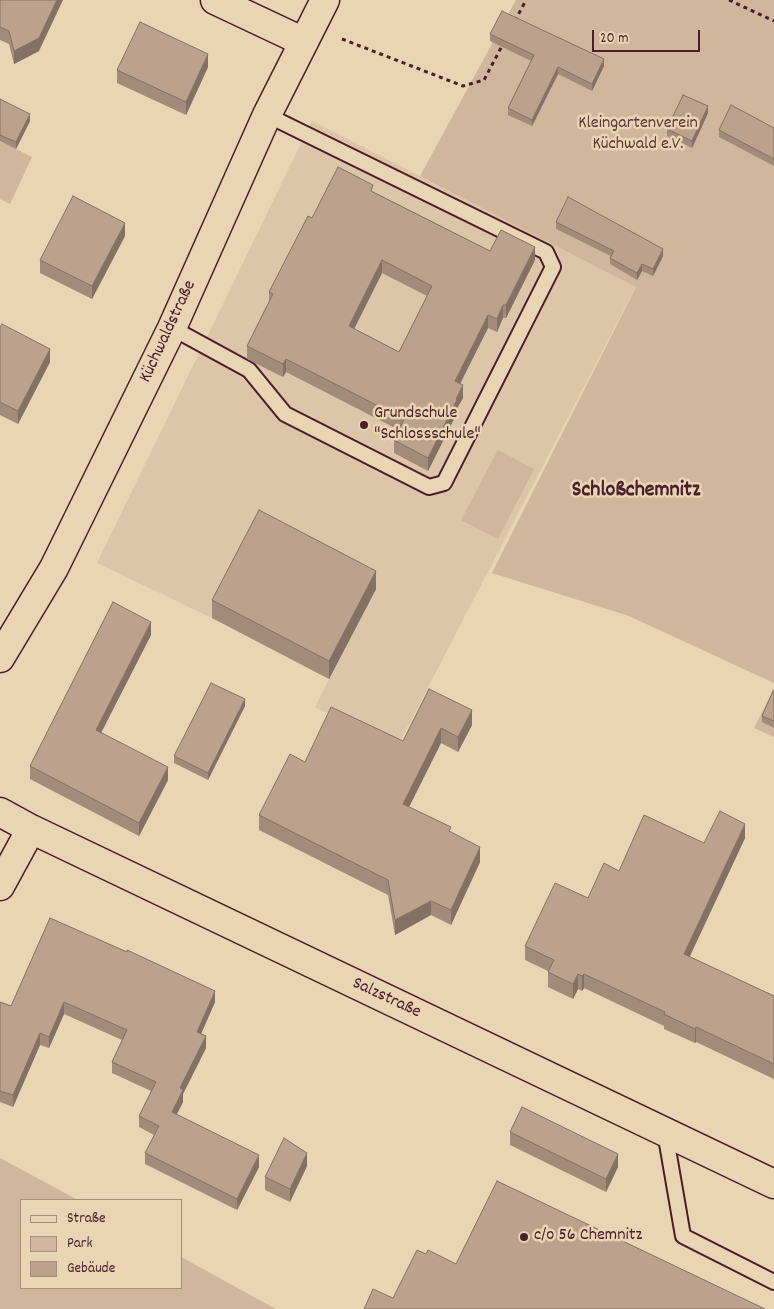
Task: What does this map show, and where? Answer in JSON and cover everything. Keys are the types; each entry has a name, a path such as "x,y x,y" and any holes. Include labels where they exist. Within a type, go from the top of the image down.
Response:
{"street":[{"path":"215,0 308,35"},
{"name":"Küchwaldstraße","path":"0,658 54,568 172,328 267,115 325,0"},
{"name":"Salzstraße","path":"0,812 31,829 774,1184"},
{"path":"0,886 31,829"}],"lane":[{"path":"172,328 249,370 285,414 429,487 444,483 553,267 546,252 267,115"},
{"path":"665,1131 683,1236 774,1282"}],"path":[{"path":"514,24 526,0"},
{"path":"729,0 774,21"},
{"path":"308,35 358,44 463,86 484,80 505,40"}],"shaded area":[{"name":"Grundschule \"Schlossschule\"","path":"312,121 636,286 397,747 315,707 329,679 212,618 97,563"}],"green space":[{"name":"Kleingartenverein Küchwald e.V.","path":"516,0 774,0 774,683 629,616 492,573 636,287 420,176"},
{"path":"0,141 32,157 10,204 0,199"},
{"path":"498,450 534,469 498,539 461,520"},
{"path":"774,688 774,737 754,728"},
{"path":"0,1158 76,1199 20,1199 20,1289 182,1289 182,1258 276,1309 0,1309"}],"building":[{"path":"0,0 57,0 39,38 14,51 9,31 0,27"},
{"path":"502,11 604,59 592,84 558,67 532,120 508,108 534,55 490,34"},
{"path":"140,22 208,54 186,102 117,70"},
{"path":"683,95 708,106 692,141 667,129"},
{"path":"0,99 30,114 16,142 0,135"},
{"path":"731,105 774,128 774,159 719,130"},
{"path":"338,167 373,185 371,191 490,251 501,230 535,247 497,319 488,315 455,381 463,385 428,458 394,440 404,419 286,359 283,364 247,346 273,294 269,292 308,216 312,218","holes":["382,260 432,286 399,352 349,326"]},
{"path":"73,196 125,223 92,286 40,260"},
{"path":"568,197 663,249 653,269 642,264 637,273 610,258 614,251 556,222"},
{"path":"2,324 50,349 18,411 0,402 0,327"},
{"path":"259,510 376,571 329,661 212,600"},
{"path":"113,602 151,622 96,730 168,767 139,823 30,766"},
{"path":"211,683 245,699 208,773 174,756"},
{"path":"429,689 472,710 458,737 441,728 403,804 451,827 449,831 480,847 451,910 431,901 395,920 388,880 259,815 290,754 305,762 331,707 403,741"},
{"path":"774,691 774,721 762,716"},
{"path":"720,811 745,824 684,954 774,996 774,1064 696,1027 695,1029 664,1014 665,1012 584,974 582,976 578,974 573,984 548,972 554,960 525,946 555,883 588,898 604,863 619,871 644,815 704,843"},
{"path":"50,918 127,952 127,950 215,991 197,1032 206,1036 180,1088 183,1090 172,1112 259,1155 237,1199 145,1153 159,1126 139,1116 156,1082 112,1062 127,1030 64,1002 49,1037 40,1033 13,1095 0,1091 0,1002 11,1006"},
{"path":"522,1107 618,1154 606,1179 510,1132"},
{"path":"284,1138 307,1153 290,1189 265,1177"},
{"name":"c/o 56 Chemnitz","path":"497,1181 765,1309 364,1309 373,1289 393,1298 417,1250 426,1254 428,1250 456,1264"}],"place":[{"name":"Grundschule \"Schlossschule\"","path":"364,425"},
{"name":"c/o 56 Chemnitz","path":"524,1237"}],"district":[{"name":"Schloßchemnitz","path":"636,492"}]}
